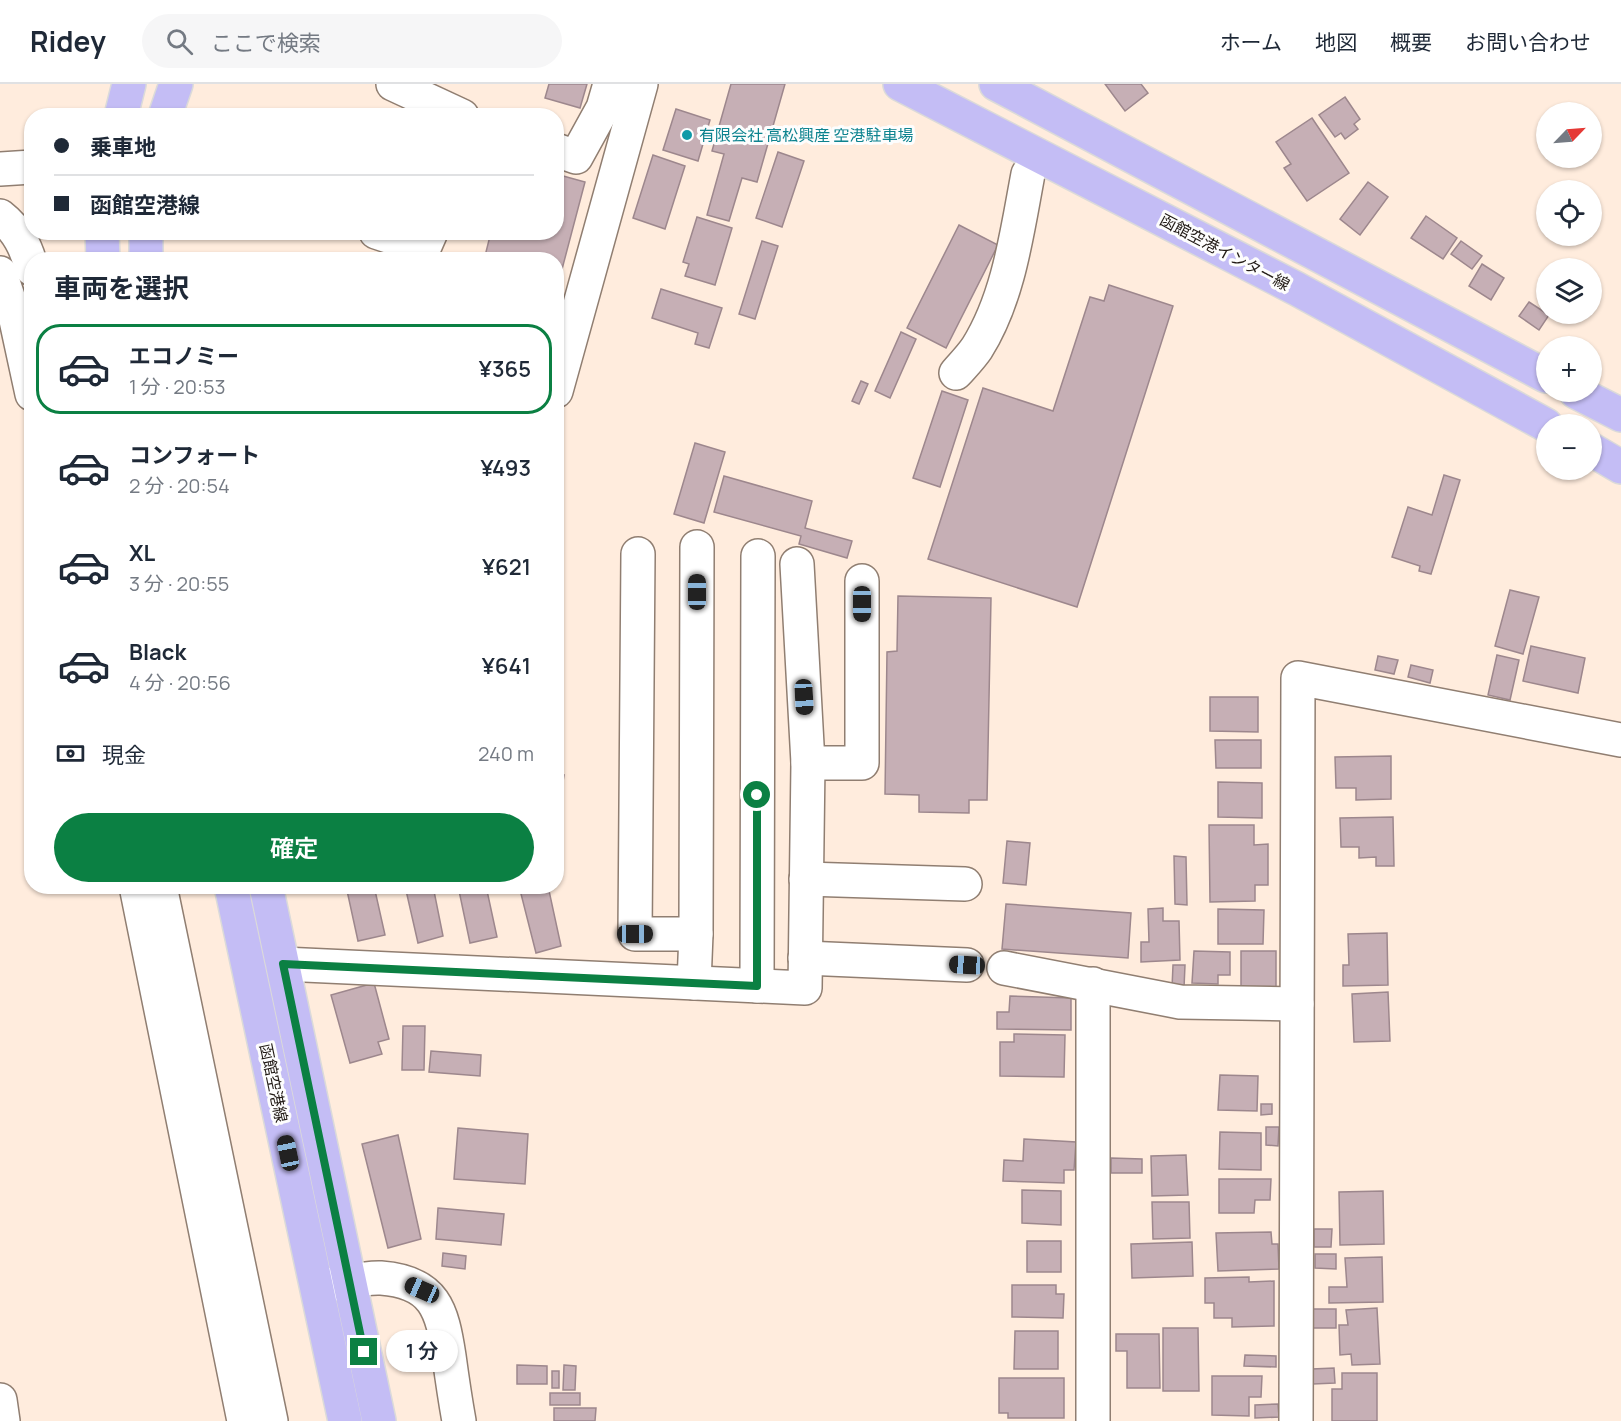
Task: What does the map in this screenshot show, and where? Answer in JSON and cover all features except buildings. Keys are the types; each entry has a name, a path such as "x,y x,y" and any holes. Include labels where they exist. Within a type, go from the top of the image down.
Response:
{"main road":[{"path":"123,108 129,84"},
{"path":"168,108 176,84"},
{"name":"函館空港インター線","path":"900,84 1287,284 1536,420"},
{"path":"996,84 1536,371"},
{"path":"1596,402 1621,415"},
{"path":"1602,456 1621,467"},
{"name":"函館空港線","path":"233,894 345,1421"},
{"name":"函館空港線","path":"268,894 379,1421"}],"street":[{"path":"393,84 445,108"},
{"path":"564,153 576,157 603,108 610,84"},
{"path":"564,362 641,84"},
{"path":"0,169 24,167"},
{"path":"956,373 977,348 1004,285 1028,174"},
{"path":"0,216 16,231 27,252"},
{"path":"400,240 424,248 428,240"},
{"path":"0,273 16,320 24,357"},
{"path":"694,983 697,547"},
{"path":"638,554 635,934 696,934"},
{"path":"757,986 758,556"},
{"path":"283,964 805,988 808,763 797,564"},
{"path":"808,763 862,763 862,582"},
{"path":"1296,1421 1298,678 1621,740"},
{"path":"806,879 965,884"},
{"path":"138,894 244,1421"},
{"path":"162,894 271,1421"},
{"path":"806,958 967,965"},
{"path":"1004,968 1180,1002 1297,1004"},
{"path":"1093,984 1093,1421"},
{"path":"316,1286 379,1278 402,1281 422,1290 435,1303 444,1322 459,1421"},
{"path":"0,1400 3,1421"}],"place":[{"name":"有限会社 高松興産 空港駐車場","path":"687,135"}],"route":[{"path":"364,1352 283,964 757,986 757,795"}]}
